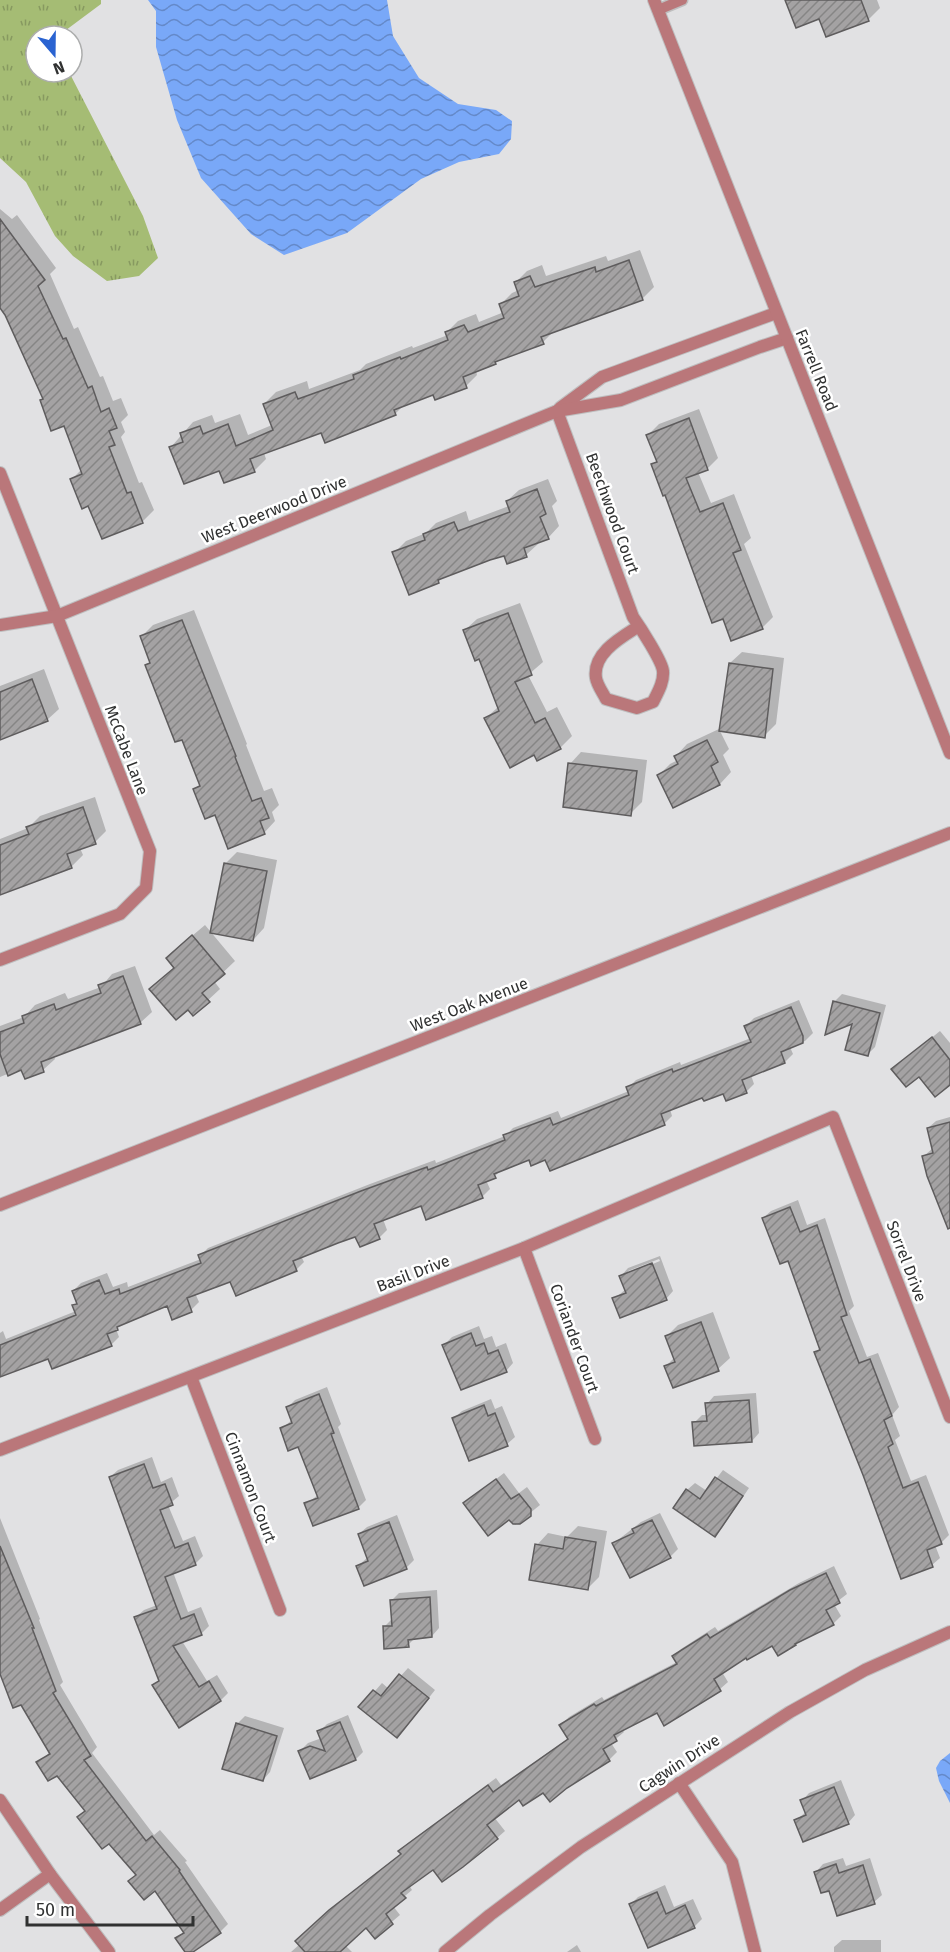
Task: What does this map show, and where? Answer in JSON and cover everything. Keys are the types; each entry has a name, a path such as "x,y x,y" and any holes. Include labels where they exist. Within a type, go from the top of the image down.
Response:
{"street":[{"name":"Farrell Road","path":"656,5 950,753"},
{"name":"West Deerwood Drive","path":"557,411 602,377 776,313"},
{"name":"West Deerwood Drive","path":"0,625 57,616 557,411 621,400 760,346 787,338"},
{"name":"Beechwood Court","path":"557,411 633,617 639,626 663,669 662,685 652,702 637,708 606,699 596,678 599,659 622,637 639,626"},
{"name":"McCabe Lane","path":"0,473 150,851 146,888 120,914 0,960"},
{"name":"West Oak Avenue","path":"0,1205 950,833"},
{"name":"Basil Drive","path":"0,1450 524,1248 833,1117"},
{"name":"Sorrel Drive","path":"833,1117 950,1417"},
{"name":"Coriander Court","path":"524,1248 595,1439"},
{"name":"Cinnamon Court","path":"190,1377 280,1610"},
{"name":"Cagwin Drive","path":"445,1952 581,1847 790,1712 865,1670 950,1632"},
{"path":"679,1783 732,1862 755,1952"},
{"path":"0,1800 50,1874 109,1952"},
{"path":"0,1910 50,1874"}],"lane":[{"path":"656,5 681,0"}],"green space":[{"path":"0,0 101,0 101,4 74,24 24,24 24,84 75,84 143,216 158,258 139,276 107,281 73,256 55,236 26,182 0,158"}],"water":[{"path":"148,0 387,0 393,36 419,78 458,104 496,110 512,121 511,139 499,154 459,162 421,179 347,233 284,255 251,234 201,178 177,120 156,47 156,11"},
{"path":"950,1753 950,1803 939,1781 936,1768 940,1761"}],"building":[{"path":"785,0 861,0 869,21 826,37 819,19 796,28"},
{"path":"0,219 45,280 38,286 63,339 66,338 88,388 92,386 101,412 109,408 117,428 109,431 115,445 109,447 127,493 131,492 143,523 102,539 88,506 82,509 70,479 82,474 64,426 51,431 40,400 43,399 0,308"},
{"path":"629,260 643,300 541,337 544,344 495,362 496,364 463,377 467,388 435,400 433,395 394,410 396,415 325,443 321,433 250,459 255,472 224,483 219,471 184,484 169,447 183,442 180,433 200,426 203,434 228,424 236,446 273,430 263,404 295,392 298,399 354,379 353,375 448,340 445,332 464,325 468,332 504,318 499,304 519,296 514,282 530,276 535,287 595,267 596,272"},
{"path":"689,418 708,470 686,478 700,512 723,503 741,550 733,553 763,629 731,641 723,619 712,623 665,495 663,496 651,464 657,462 646,435"},
{"path":"537,489 546,514 540,517 549,539 524,548 527,557 507,564 504,556 490,560 438,580 439,583 409,595 392,552 425,540 423,534 454,522 458,531 510,512 506,501"},
{"path":"508,613 532,675 515,682 535,723 545,718 561,749 537,761 534,755 510,768 484,718 499,711 479,659 475,661 463,630"},
{"path":"182,620 252,801 261,798 269,818 260,821 265,834 228,849 215,815 205,819 193,789 200,786 182,740 175,742 145,665 150,663 140,636"},
{"path":"729,663 773,669 765,738 719,731"},
{"path":"32,679 48,721 0,740 0,692"},
{"path":"707,740 718,762 711,766 720,785 673,808 657,775 678,764 674,756"},
{"path":"568,763 637,771 631,816 563,807"},
{"path":"83,807 96,844 67,854 72,868 0,895 0,845 29,834 26,827"},
{"path":"224,863 267,871 253,941 210,933"},
{"path":"192,935 225,974 202,993 210,1002 193,1016 188,1010 176,1020 149,989 174,968 166,958"},
{"path":"123,976 141,1024 41,1062 44,1072 25,1079 21,1070 8,1076 0,1054 0,1032 24,1023 22,1016 54,1004 56,1010 101,993 98,985"},
{"path":"833,1001 880,1013 868,1056 845,1050 852,1024 825,1035"},
{"path":"791,1007 803,1036 803,1043 781,1052 785,1063 742,1080 747,1093 726,1101 723,1094 704,1101 702,1098 661,1114 665,1125 550,1171 545,1160 531,1166 529,1160 494,1174 496,1178 478,1185 483,1198 426,1220 421,1206 374,1224 380,1239 360,1247 355,1237 338,1243 293,1261 297,1271 236,1296 230,1282 187,1298 192,1312 172,1320 167,1306 117,1327 118,1330 107,1334 112,1346 52,1369 48,1359 0,1377 0,1345 76,1315 72,1305 77,1304 72,1291 99,1280 105,1294 119,1289 120,1294 201,1263 198,1255 361,1191 427,1167 428,1170 505,1140 503,1135 550,1118 553,1125 629,1095 626,1087 672,1069 673,1072 751,1042 744,1026"},
{"path":"932,1037 950,1060 950,1085 935,1097 919,1077 906,1087 891,1069"},
{"path":"950,1122 950,1228 948,1229 927,1176 922,1156 933,1153 927,1128"},
{"path":"790,1207 800,1232 817,1225 847,1315 841,1317 859,1363 870,1359 892,1416 884,1420 893,1444 888,1447 903,1488 918,1482 942,1544 927,1550 933,1567 901,1579 814,1352 820,1350 788,1261 780,1264 762,1218"},
{"path":"652,1263 667,1300 620,1318 612,1298 626,1293 619,1276"},
{"path":"701,1322 719,1371 673,1388 664,1366 675,1362 665,1336"},
{"path":"471,1333 476,1346 484,1343 488,1354 498,1350 507,1372 461,1390 442,1345"},
{"path":"319,1394 334,1433 331,1434 359,1509 313,1526 304,1503 318,1498 298,1447 288,1451 280,1428 292,1423 286,1407"},
{"path":"749,1400 752,1442 694,1446 692,1422 707,1421 705,1403"},
{"path":"484,1405 488,1416 495,1413 508,1446 469,1461 452,1418"},
{"path":"144,1464 153,1488 165,1484 173,1505 160,1510 175,1548 188,1543 196,1565 165,1577 181,1619 194,1614 202,1635 173,1646 199,1687 209,1681 221,1701 179,1728 152,1685 159,1681 134,1617 157,1609 109,1477"},
{"path":"715,1477 743,1496 715,1537 673,1508 686,1489 700,1499"},
{"path":"496,1479 511,1499 519,1494 531,1509 531,1516 520,1524 513,1524 509,1520 488,1536 463,1503"},
{"path":"652,1520 671,1558 630,1578 612,1543 634,1533 632,1529"},
{"path":"389,1522 407,1569 364,1586 356,1566 368,1561 358,1534"},
{"path":"565,1537 596,1542 588,1590 529,1580 535,1544 563,1549"},
{"path":"0,1546 34,1628 32,1628 56,1691 53,1693 91,1756 84,1760 146,1841 152,1836 180,1870 221,1933 193,1952 185,1952 175,1938 184,1933 155,1891 144,1900 128,1881 136,1875 109,1844 102,1849 77,1817 85,1811 57,1776 48,1781 36,1762 50,1754 21,1705 13,1708 0,1674"},
{"path":"826,1573 840,1603 826,1610 834,1625 795,1644 778,1656 772,1646 747,1660 746,1658 714,1679 721,1691 664,1726 657,1713 614,1735 617,1741 603,1749 610,1761 567,1788 550,1802 543,1793 523,1806 519,1800 487,1825 498,1839 463,1867 442,1882 433,1870 401,1893 406,1898 386,1914 393,1924 375,1939 366,1928 340,1952 305,1952 295,1941 329,1910 401,1854 398,1851 488,1785 493,1792 568,1739 559,1725 594,1704 596,1706 677,1664 672,1656 707,1634 710,1638 790,1590"},
{"path":"430,1597 432,1637 408,1640 409,1647 384,1649 383,1626 392,1626 390,1600"},
{"path":"399,1674 429,1698 397,1738 358,1707 373,1690 381,1696"},
{"path":"340,1722 356,1760 310,1779 298,1751 310,1746 325,1751 317,1731"},
{"path":"236,1723 277,1736 263,1781 222,1769"},
{"path":"834,1787 849,1824 803,1842 794,1820 806,1815 800,1800"},
{"path":"836,1864 839,1873 863,1865 875,1904 837,1916 829,1891 821,1893 814,1872"},
{"path":"657,1892 666,1914 685,1905 695,1928 648,1948 629,1904"}]}
